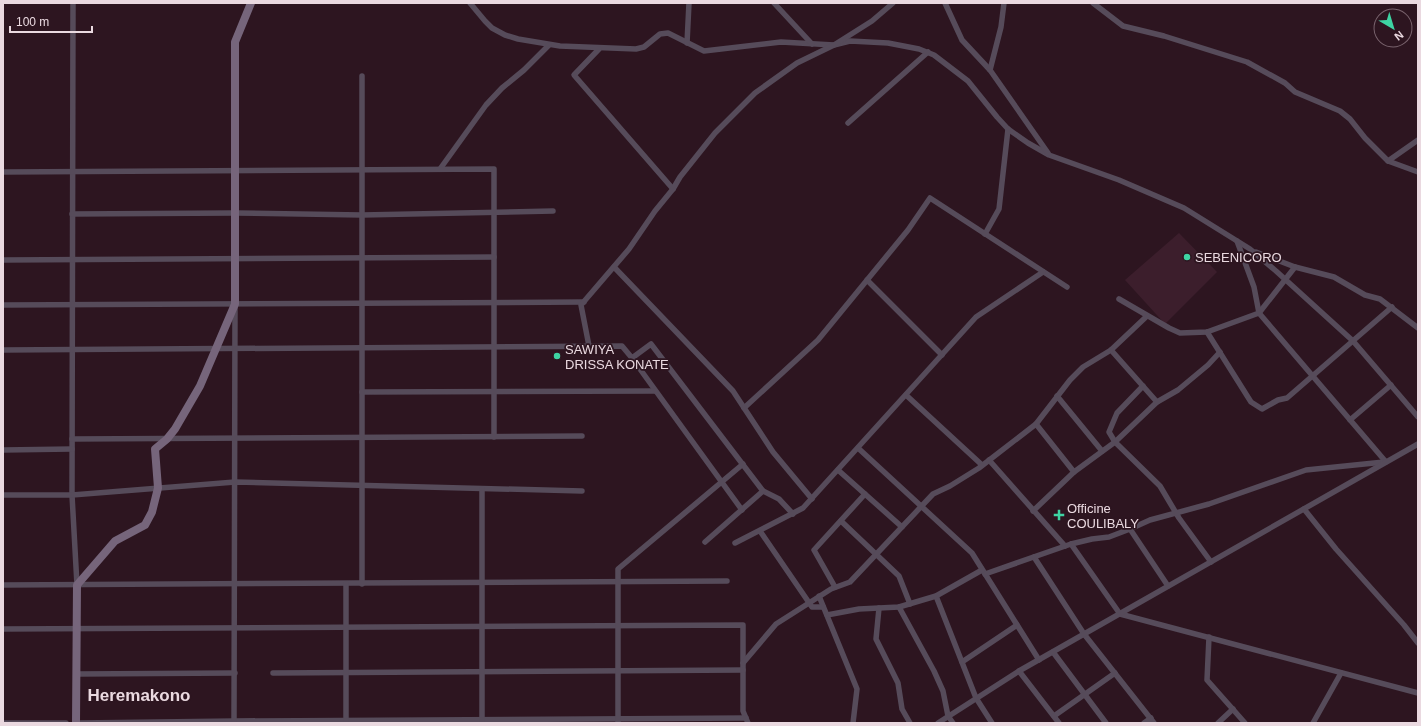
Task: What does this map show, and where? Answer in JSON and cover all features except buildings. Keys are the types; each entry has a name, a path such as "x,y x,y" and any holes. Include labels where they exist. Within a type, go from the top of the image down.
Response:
{"street":[{"path":"73,3 72,495 77,585 76,723"},
{"path":"234,722 235,42 251,3"},
{"path":"470,3 485,21 505,35 518,40 550,45 636,49 644,47 660,34 668,33 704,51 781,42 834,45 850,41 888,43 928,52 968,81 996,117 1028,143 1049,155 1119,180 1184,208 1250,249 1353,341 1418,417"},
{"path":"687,43 689,3"},
{"path":"774,3 812,44"},
{"path":"589,346 581,305 629,249 655,211 715,132 755,93 797,63 834,45 872,21 893,3"},
{"path":"945,3 962,40 990,70 1049,155"},
{"path":"990,70 1001,27 1004,3"},
{"path":"1093,3 1123,26 1164,36 1247,62 1285,83 1295,92 1340,111 1350,119 1365,138 1388,161 1418,172"},
{"path":"440,169 502,88 524,70 550,45"},
{"path":"599,48 574,75 673,189"},
{"path":"848,123 928,52"},
{"path":"362,76 362,584"},
{"path":"985,234 999,209 1008,128"},
{"path":"1388,161 1418,140"},
{"path":"3,172 494,169 494,437"},
{"path":"744,408 818,340 908,230 930,198 1067,287"},
{"path":"72,214 235,213 362,215 553,211"},
{"path":"1237,241 1254,287 1259,313 1386,462"},
{"path":"1250,249 1295,267 1334,277 1365,295 1380,299 1418,328"},
{"path":"3,260 494,257"},
{"path":"614,266 733,391 773,452 812,499"},
{"path":"1119,299 1147,316 1180,333 1207,332 1259,313 1295,267"},
{"path":"736,543 803,508 976,317 1043,272"},
{"path":"867,280 942,355"},
{"path":"3,305 584,302"},
{"path":"77,585 115,541 145,525 152,512 158,488 155,449 167,439 175,429 200,386 235,304"},
{"path":"1207,332 1251,402 1262,409 1278,400 1287,398 1392,308"},
{"path":"743,662 776,624 808,602 836,587 850,582 933,494 950,486 982,465 1036,424 1070,380 1083,367 1111,350 1147,316"},
{"path":"632,358 651,344 763,491 779,499 793,514"},
{"path":"3,350 622,346 742,510"},
{"path":"1111,350 1157,402"},
{"path":"1034,511 1074,472 1115,442 1157,402 1178,390 1208,365 1220,352"},
{"path":"1350,420 1391,385"},
{"path":"1143,386 1117,413 1109,432 1115,442 1153,479 1166,495 1211,562"},
{"path":"362,392 655,391"},
{"path":"906,395 982,465"},
{"path":"1058,396 1102,451"},
{"path":"1036,424 1074,472"},
{"path":"72,439 582,436"},
{"path":"938,723 1019,671 1418,444"},
{"path":"858,448 972,553 1039,660"},
{"path":"3,450 72,449"},
{"path":"989,460 1034,511 1068,545 1120,614 1418,693"},
{"path":"827,615 859,609 899,607 910,604 936,596 984,572 1068,545 1092,539 1109,537 1150,520 1209,504 1306,470 1386,462"},
{"path":"618,721 618,569 743,464"},
{"path":"838,470 902,527"},
{"path":"3,495 72,495 235,482 582,491"},
{"path":"482,489 482,721"},
{"path":"705,542 763,491"},
{"path":"836,587 814,550 865,494"},
{"path":"1304,509 1336,549 1404,625 1418,643"},
{"path":"841,521 899,576 910,604"},
{"path":"1130,529 1168,586"},
{"path":"760,531 812,607 823,607"},
{"path":"1034,557 1084,634 1152,721 1144,723"},
{"path":"3,586 727,582"},
{"path":"346,584 346,722"},
{"path":"819,596 858,689 853,723"},
{"path":"936,596 976,698 992,723"},
{"path":"899,607 934,671 943,691 948,716 952,723"},
{"path":"879,608 876,639 898,683 902,709 910,723"},
{"path":"3,629 743,625 743,711 747,720 79,723"},
{"path":"962,662 1017,625"},
{"path":"1209,638 1207,680 1245,723"},
{"path":"1053,652 1106,723"},
{"path":"273,673 743,670"},
{"path":"1019,671 1059,723"},
{"path":"1313,723 1341,672"},
{"path":"76,674 234,673"},
{"path":"1054,716 1115,673"},
{"path":"1218,723 1233,709"},
{"path":"3,723 66,723"}],"shaded area":[{"path":"1179,233 1217,272 1165,324 1125,280"}],"place":[{"name":"SEBENICORO","path":"1187,257"},
{"name":"SAWIYA DRISSA KONATE","path":"557,356"},
{"name":"Officine COULIBALY","path":"1059,515"}],"district":[{"name":"Heremakono","path":"139,695"}]}
